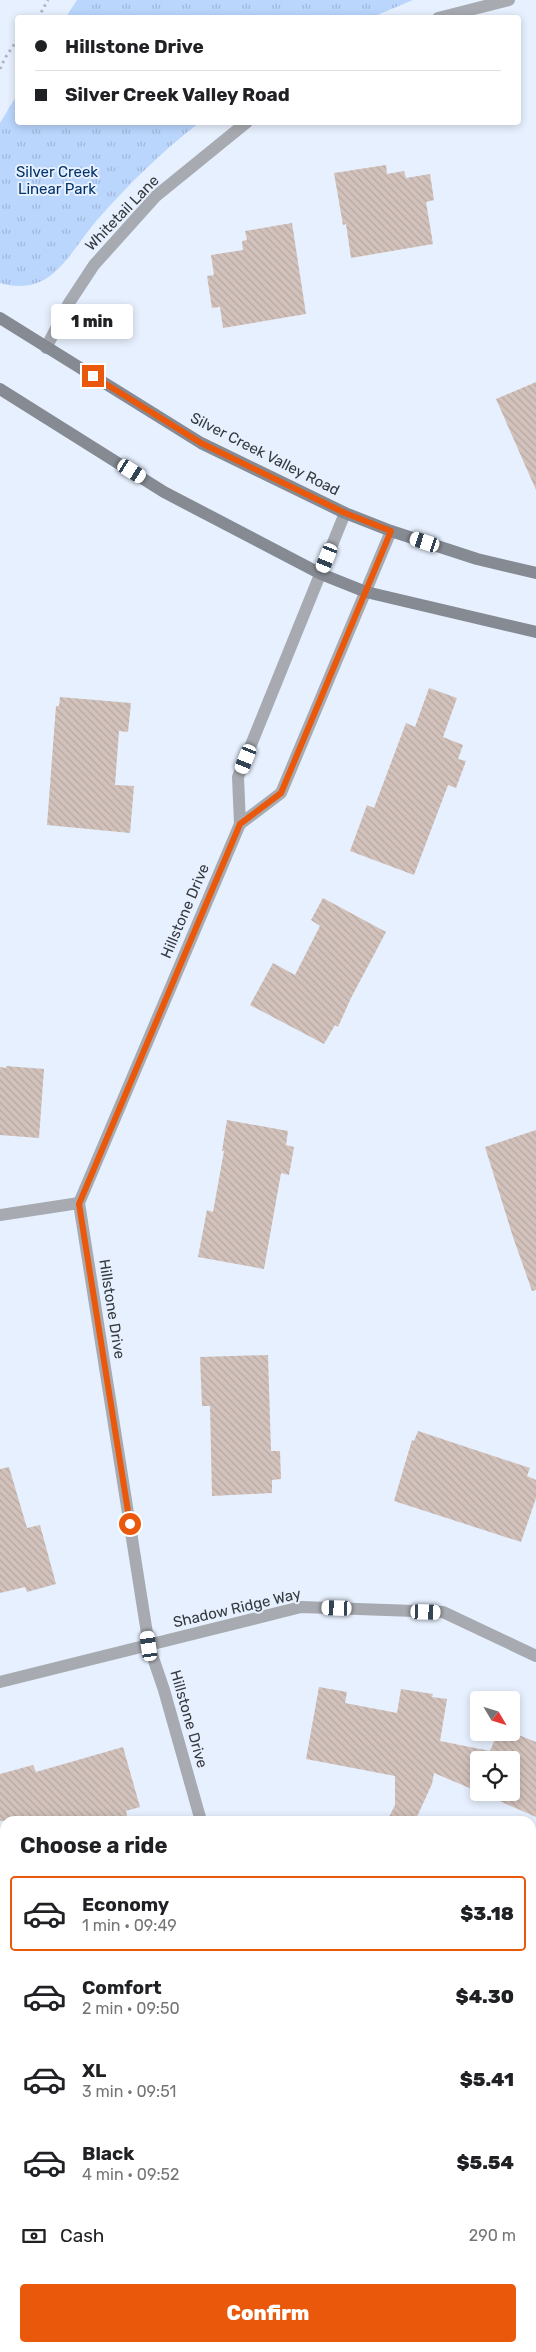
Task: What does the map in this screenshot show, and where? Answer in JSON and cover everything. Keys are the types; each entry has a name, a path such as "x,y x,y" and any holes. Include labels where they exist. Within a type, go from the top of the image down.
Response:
{"main road":[{"name":"Silver Creek Valley Road","path":"0,318 201,443 345,513 391,531 477,559 536,573"},
{"path":"0,389 164,492 321,574 366,592 536,632"}],"street":[{"path":"450,15 509,0"},
{"name":"Whitetail Lane","path":"46,348 68,303 94,265 156,196 243,125"},
{"name":"Hillstone Drive","path":"200,1816 164,1690 149,1646 79,1204 240,824 238,777 345,513"},
{"name":"Hillstone Drive","path":"240,824 281,793 391,531"},
{"path":"0,1215 79,1204"},
{"name":"Shadow Ridge Way","path":"0,1682 301,1607 444,1612 536,1656"}],"path":[{"path":"40,15 48,0"},
{"path":"0,69 4,58 15,43"}],"green space":[{"path":"77,0 413,0 377,15 67,15"},
{"name":"Silver Creek Linear Park","path":"15,98 15,125 196,125 159,157 121,194 91,227 55,272 42,281 30,285 12,286 0,283 0,123"}],"building":[{"path":"386,165 387,174 404,171 406,178 430,174 434,200 426,202 433,244 351,258 346,224 343,225 334,173"},
{"path":"292,223 306,314 223,328 220,307 212,308 207,276 214,275 211,255 243,250 242,241 247,240 245,231"},
{"path":"536,382 536,490 496,399"},
{"path":"429,688 457,698 443,737 463,745 458,759 466,761 456,788 448,785 414,875 350,851 367,805 374,808 406,723 415,727"},
{"path":"60,697 131,703 128,732 119,731 115,785 134,786 130,833 47,825 56,706 59,706"},
{"path":"323,898 386,932 338,1027 335,1025 324,1044 250,1005 273,963 295,975 320,926 311,920"},
{"path":"6,1066 44,1069 39,1138 0,1135 0,1067 6,1068"},
{"path":"227,1120 288,1131 286,1145 294,1147 289,1175 281,1173 264,1269 198,1257 207,1210 213,1212 224,1151 222,1151"},
{"path":"536,1130 536,1290 532,1291 485,1147"},
{"path":"268,1355 271,1451 280,1451 281,1479 272,1480 272,1493 212,1496 210,1406 202,1406 200,1357"},
{"path":"418,1431 530,1468 527,1476 536,1480 536,1498 521,1542 394,1501 412,1440 414,1441"},
{"path":"9,1467 27,1528 40,1525 56,1584 27,1592 25,1587 0,1593 0,1469"},
{"path":"319,1687 347,1692 345,1703 397,1713 401,1689 433,1694 432,1697 447,1699 440,1741 490,1751 470,1751 470,1788 434,1773 432,1784 417,1816 390,1816 395,1805 395,1776 306,1759"},
{"path":"520,1736 536,1742 536,1816 500,1801 520,1801 520,1751 490,1751 494,1741 520,1741"},
{"path":"123,1747 140,1807 126,1811 127,1816 0,1816 0,1774 33,1765 36,1772"}],"route":[{"path":"93,376 201,443 345,513 391,531 281,793 240,824 79,1204 130,1524"}]}
